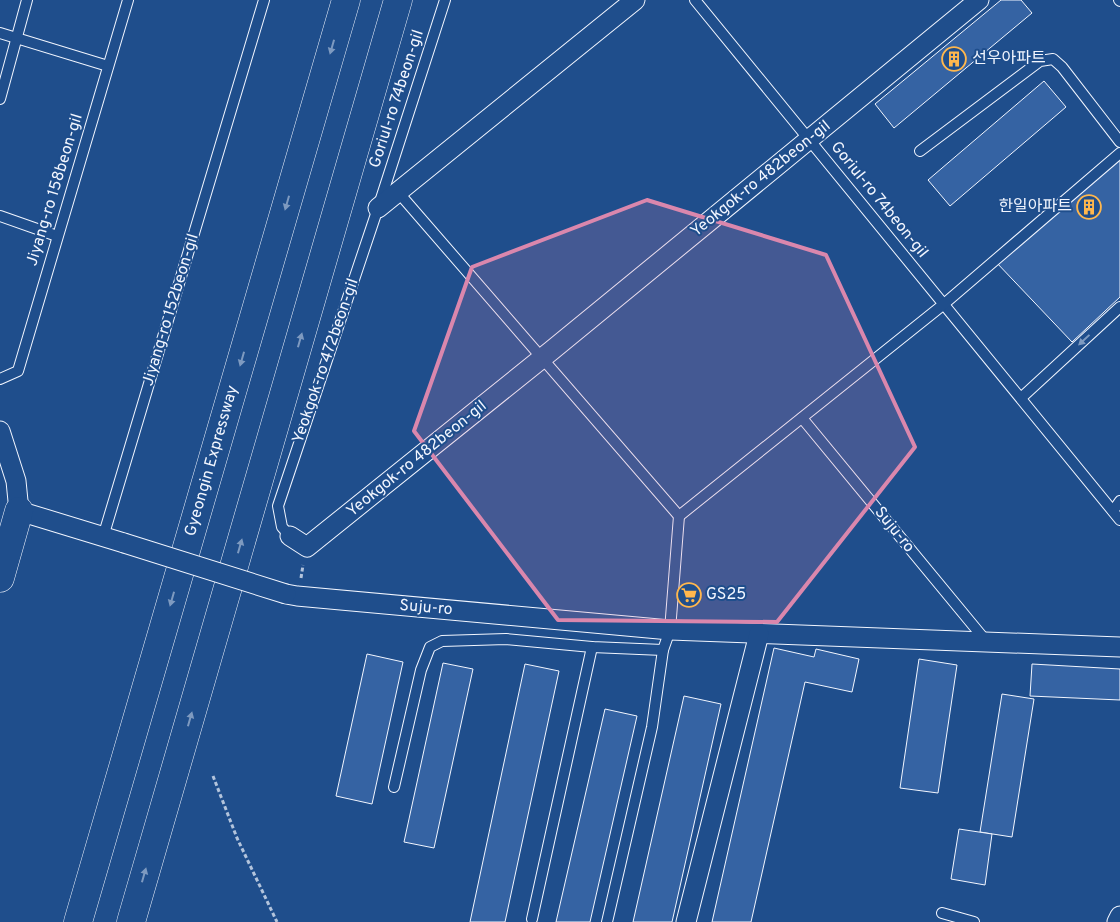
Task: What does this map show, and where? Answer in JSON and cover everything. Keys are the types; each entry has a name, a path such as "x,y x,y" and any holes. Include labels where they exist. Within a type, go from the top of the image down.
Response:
{"main road":[{"name":"Gyeongin Expressway","path":"78,922 346,0"},
{"path":"131,922 398,0"},
{"path":"0,578 19,512"}],"street":[{"path":"378,208 635,0"},
{"name":"Yeokgok-ro 482beon-gil","path":"306,547 542,358 979,0"},
{"path":"0,431 16,481 19,512 103,537"},
{"path":"290,536 306,547"},
{"name":"Suju-ro","path":"103,537 292,595 670,630 1120,646"},
{"path":"686,922 759,634"},
{"path":"1117,922 1120,916"}],"lane":[{"path":"0,99 27,0"},
{"name":"Jiyang-ro 158beon-gil","path":"0,379 18,371 128,0"},
{"name":"Jiyang-ro 152beon-gil","path":"103,537 264,0"},
{"name":"Goriul-ro 74beon-gil","path":"378,208 445,0"},
{"name":"Goriul-ro 74beon-gil","path":"695,0 1120,520"},
{"path":"0,33 108,66"},
{"path":"920,151 1040,61 1053,59 1062,67 1120,142"},
{"path":"679,516 944,304 1120,153"},
{"path":"398,192 679,516 670,630 663,650 652,727 607,922"},
{"name":"Yeokgok-ro 472beon-gil","path":"290,536 282,527 278,506 378,208"},
{"path":"0,216 57,236"},
{"path":"1020,398 1120,307"},
{"name":"Suju-ro","path":"802,418 986,642"},
{"path":"1112,511 1120,501"},
{"path":"394,788 421,670 430,647 442,641 506,639 592,647 663,650"},
{"path":"532,919 592,647"},
{"path":"942,913 974,922"}],"path":[{"path":"292,595 306,547"},
{"path":"213,776 237,838 277,922"}],"highlighted area":[{"path":"647,200 826,255 915,447 777,622 558,620 414,431 472,267"}],"building":[{"name":"선우아파트","path":"1001,0 1021,0 1032,13 894,128 875,104"},
{"name":"선우아파트","path":"1044,81 1066,107 950,206 928,180"},
{"name":"한일아파트","path":"1120,154 1120,297 1072,342 995,261"},
{"path":"774,648 814,657 816,649 859,659 852,692 805,682 751,922 712,922"},
{"path":"367,654 403,662 372,804 336,796"},
{"path":"919,659 957,665 938,793 900,788"},
{"path":"443,663 473,669 434,848 404,842"},
{"path":"525,664 559,671 505,922 470,922"},
{"path":"1032,664 1120,669 1120,700 1030,696"},
{"path":"1002,694 1034,699 1012,837 980,832"},
{"path":"684,696 721,704 672,922 633,922"},
{"path":"605,709 637,716 590,922 556,922"},
{"path":"959,829 992,834 985,885 951,879"}],"place":[{"name":"선우아파트","path":"954,59"},
{"name":"한일아파트","path":"1089,207"},
{"name":"GS25","path":"689,595"}]}
